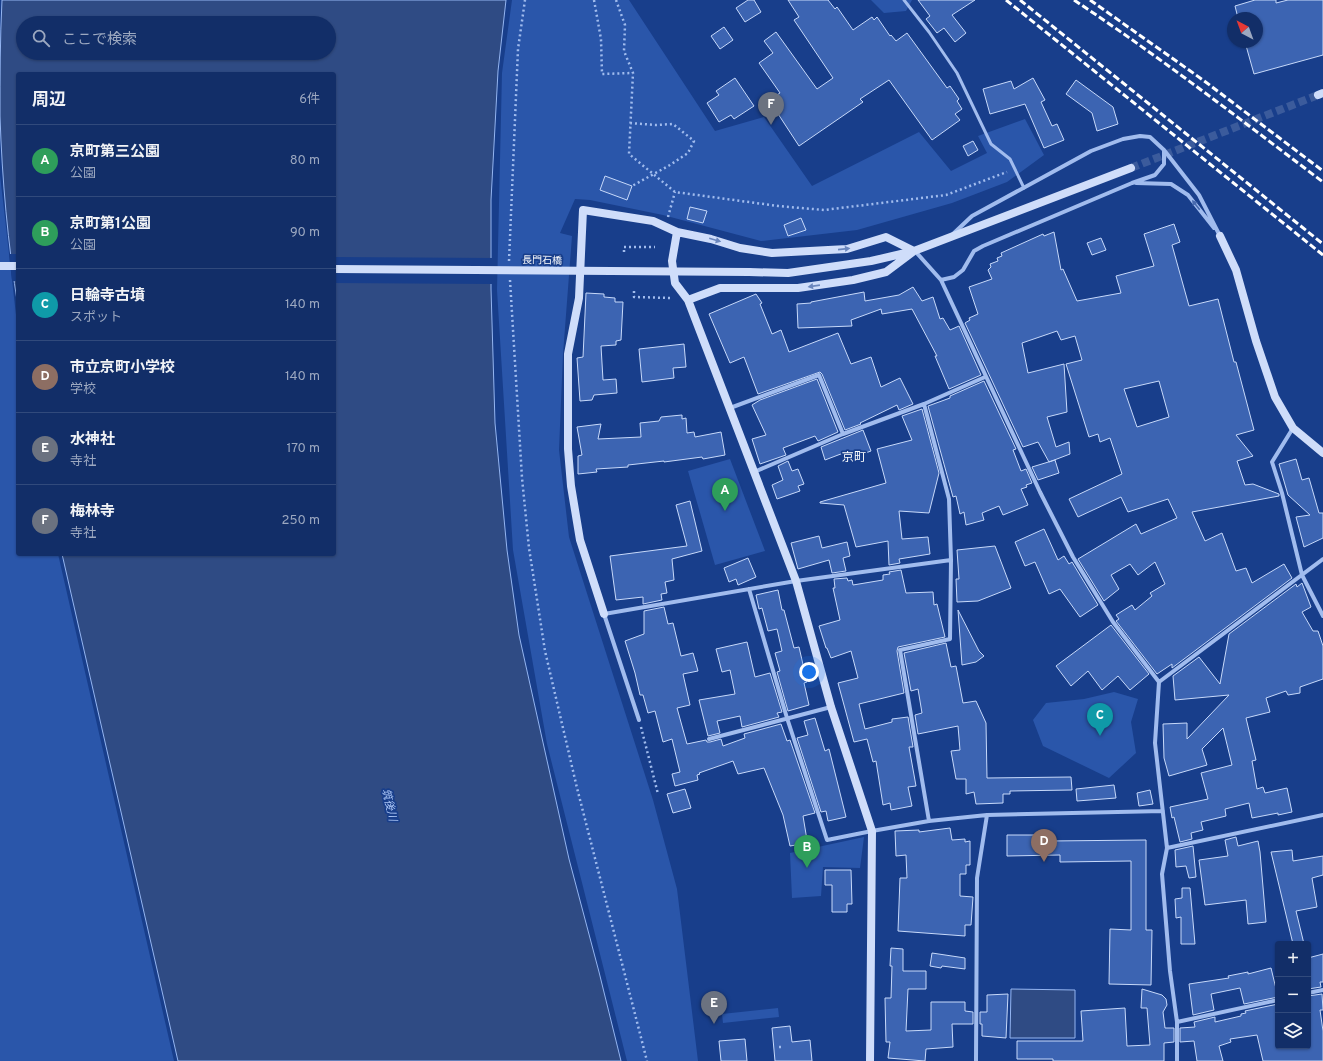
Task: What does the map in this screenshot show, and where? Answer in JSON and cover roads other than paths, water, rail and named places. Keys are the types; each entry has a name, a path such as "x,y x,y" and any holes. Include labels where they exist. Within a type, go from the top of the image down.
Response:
{"street":[{"path":"947,239 972,216 1091,151 1123,138 1140,136 1150,137 1164,150 1199,195 1220,236 1236,270 1256,340 1275,397 1293,428 1323,453"},
{"path":"941,280 954,277 963,270 974,251 983,246 1132,183 1155,175 1164,164 1164,150"},
{"path":"688,300 720,288 798,288 853,280 886,272 914,251 1131,168"},
{"path":"1132,183 1171,184 1188,195 1220,236"},
{"path":"639,720 580,540 571,486 568,449 568,354 579,298 583,210 653,221 677,232 711,239 740,248 772,253 847,249 886,237 914,251 941,280 985,377 1073,557 1113,622 1159,682 1155,743 1167,848 1162,874 1170,971 1177,1022 1177,1061"},
{"path":"677,232 672,261 675,283 688,300 796,582 831,706 872,831 870,1061"},
{"name":"長門石橋","path":"336,269 788,273 871,261 914,251"},
{"path":"0,266 16,266"},
{"path":"730,408 819,375 843,434"},
{"path":"753,472 843,434 924,404 985,377"},
{"path":"924,404 950,499 950,639 900,650 929,821"},
{"path":"1293,428 1272,462 1282,493 1302,575 1323,616"},
{"path":"1159,682 1323,559"},
{"path":"604,614 749,589 951,560"},
{"path":"749,589 787,718 827,840 929,821 987,815 1163,811"},
{"path":"709,739 831,706"},
{"path":"976,1061 976,878 987,815"},
{"path":"1167,848 1323,815"},
{"path":"1311,992 1323,990"},
{"path":"1177,1022 1275,1001"}],"lane":[{"path":"904,0 929,32 957,73 991,144 1010,159 1024,188"}],"water":[{"name":"筑後川","path":"2,0 506,0 498,71 491,200 491,289 495,423 507,550 519,635 569,859 621,1061 178,1061 62,556 336,556 336,72 16,72 16,295 8,236 2,164 0,58"},
{"path":"1011,989 1075,990 1075,1038 1010,1038"}],"tunnel":[{"path":"1131,168 1318,95"}],"railway":[{"path":"1006,0 1323,255"},
{"path":"1020,0 1323,244"},
{"path":"1074,0 1169,66 1323,182"},
{"path":"1090,0 1203,80 1323,171"}],"place":[{"name":"梅林寺","path":"771,125"},
{"name":"京町第三公園","path":"725,511"},
{"name":"日輪寺古墳","path":"1100,736"},
{"name":"市立京町小学校","path":"1044,862"},
{"name":"京町第1公園","path":"807,868"},
{"name":"水神社","path":"714,1024"}],"district":[{"name":"京町","path":"854,458"}]}
